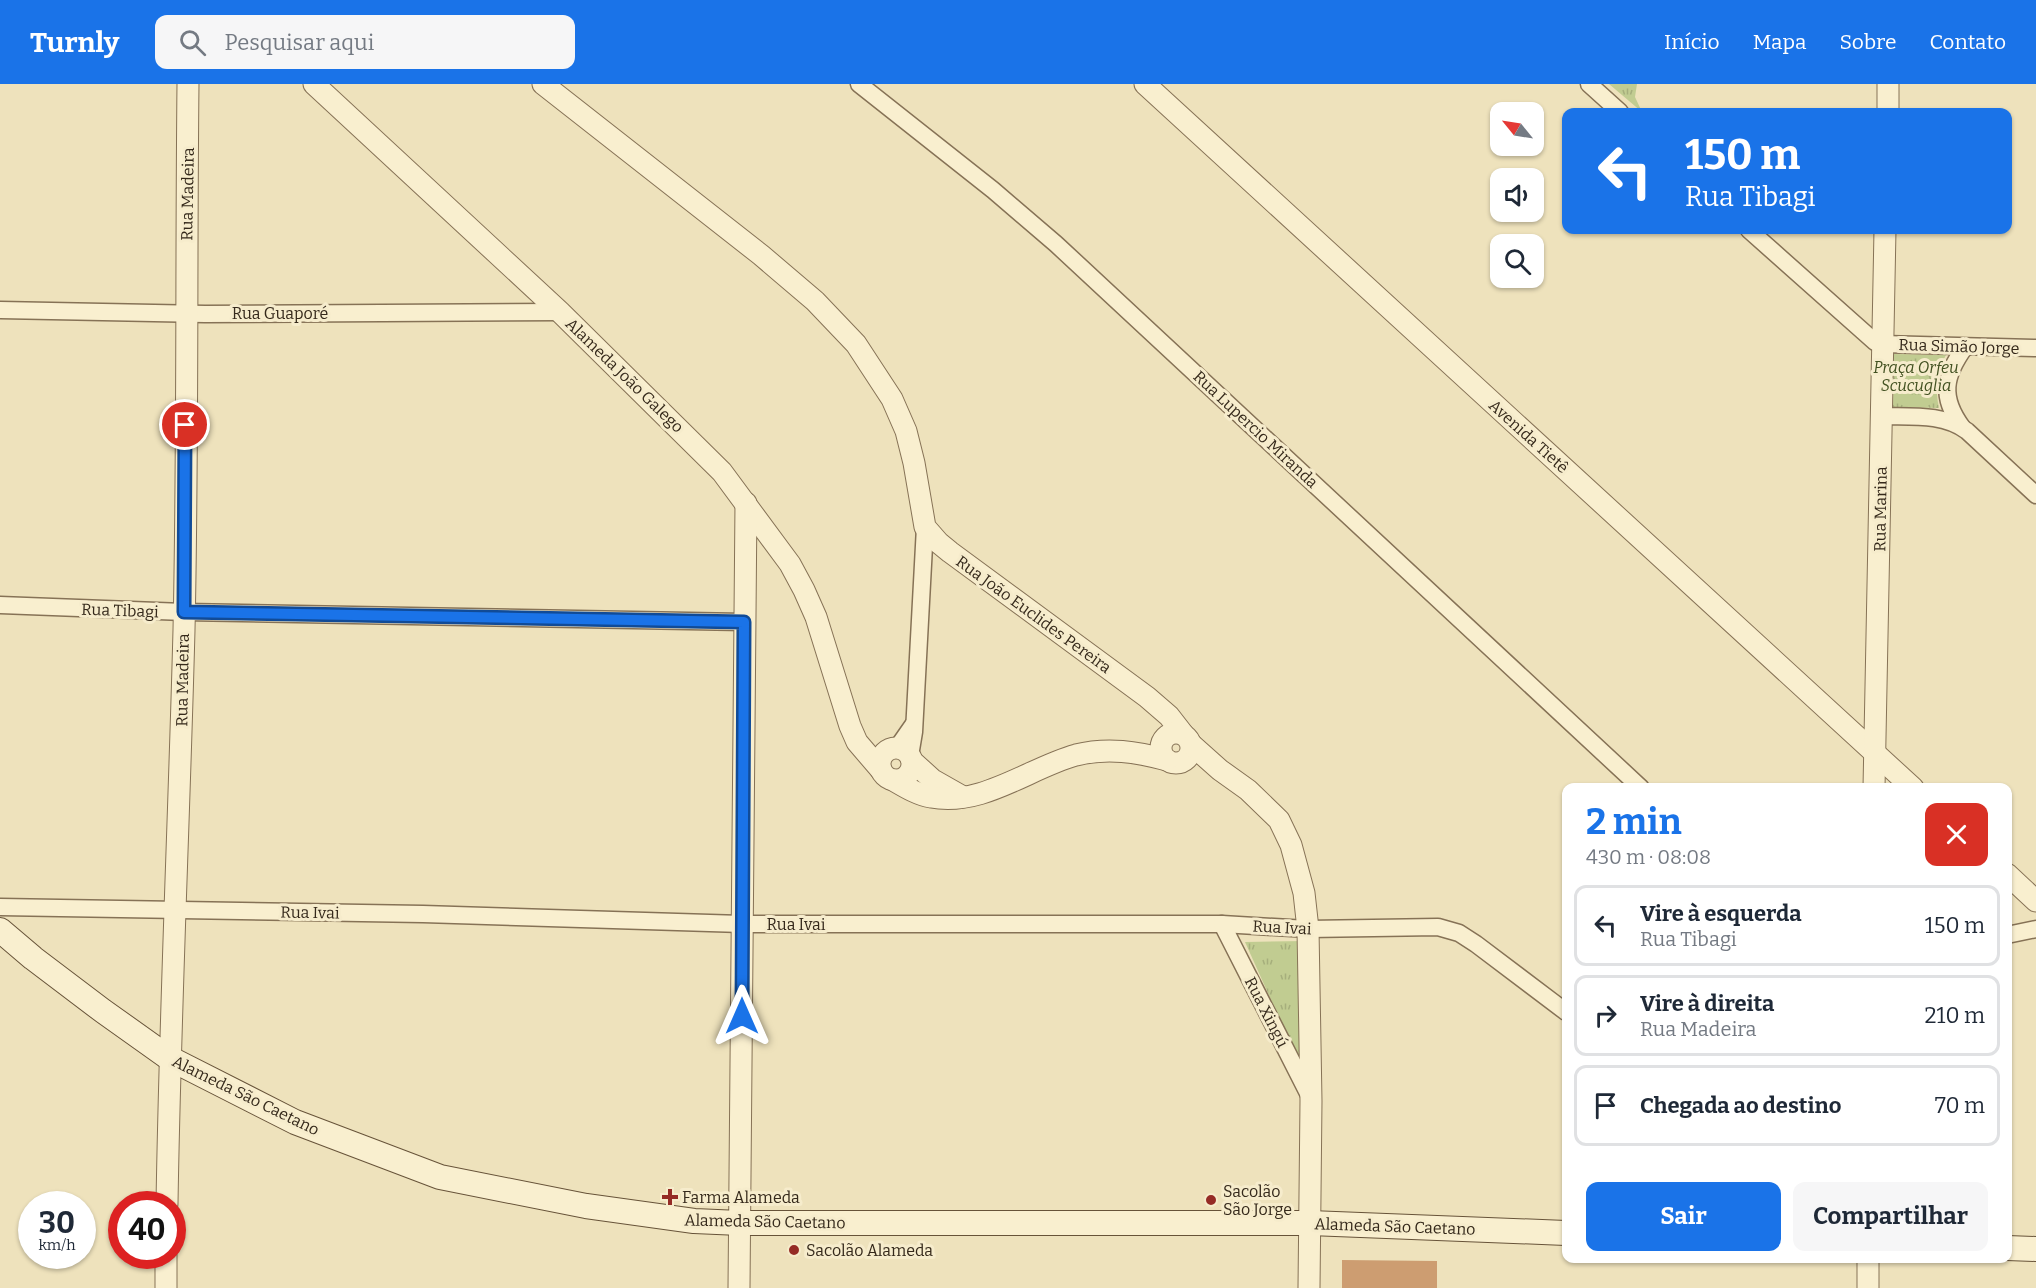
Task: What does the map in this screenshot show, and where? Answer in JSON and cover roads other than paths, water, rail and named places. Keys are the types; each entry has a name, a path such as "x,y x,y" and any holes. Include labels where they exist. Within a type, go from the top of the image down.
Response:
{"main road":[{"name":"Alameda São Caetano","path":"0,930 33,958 169,1058 295,1122 440,1177 597,1208 694,1221 740,1223 1310,1223 1562,1233"},
{"path":"2012,1248 2036,1248"}],"street":[{"name":"Rua Madeira","path":"167,1191 169,1058 176,910 184,612 188,84"},
{"name":"Alameda João Galego","path":"314,84 560,312 722,472 790,564 816,617 850,726 864,751 887,775 932,798 964,797 988,791 1075,755 1110,750 1135,751 1175,747"},
{"path":"543,84 761,255 815,301 856,344 892,399 906,431 925,527 915,722 903,753"},
{"name":"Rua Lupercio Miranda","path":"859,84 993,190 1056,244 1636,783"},
{"name":"Avenida Tietê","path":"1145,84 1908,783"},
{"path":"1589,84 1616,108"},
{"path":"1888,84 1888,108"},
{"path":"1753,234 1869,339 1882,344"},
{"name":"Rua Marina","path":"1874,783 1885,234"},
{"name":"Rua Guaporé","path":"0,310 186,314 560,312"},
{"name":"Rua Simão Jorge","path":"1882,344 2036,348"},
{"path":"1965,347 1950,373 1947,394 1953,415 1962,427 2036,495"},
{"path":"1882,416 1941,419 1962,427"},
{"path":"740,1288 746,503"},
{"name":"Rua João Euclides Pereira","path":"925,527 944,547 1147,697 1169,716 1175,747"},
{"name":"Rua Tibagi","path":"0,605 184,612 744,622"},
{"path":"850,726 864,737 903,753 933,780 964,797"},
{"path":"1175,747 1220,770 1248,790 1279,820 1298,866 1308,929"},
{"path":"887,750 903,753 913,766 909,775 899,781 887,775 881,759 887,750"},
{"path":"2012,879 2036,901"},
{"name":"Rua Ivai","path":"0,907 423,914 742,924 1222,924 1308,929 1438,927 1459,933 1562,1009"},
{"name":"Rua Xingú","path":"1222,924 1311,1101"},
{"name":"Rua Xingú","path":"1308,929 1311,1101 1309,1288"},
{"path":"2012,934 2036,929"},
{"path":"1868,1263 1868,1288"},
{"path":"166,1269 166,1288"}],"place":[{"name":"Farma Alameda","path":"670,1197"},
{"name":"Sacolão São Jorge","path":"1211,1200"},
{"name":"Sacolão Alameda","path":"794,1250"}],"park label":[{"name":"Praça Orfeu Scucuglia","path":"1916,376"}]}
